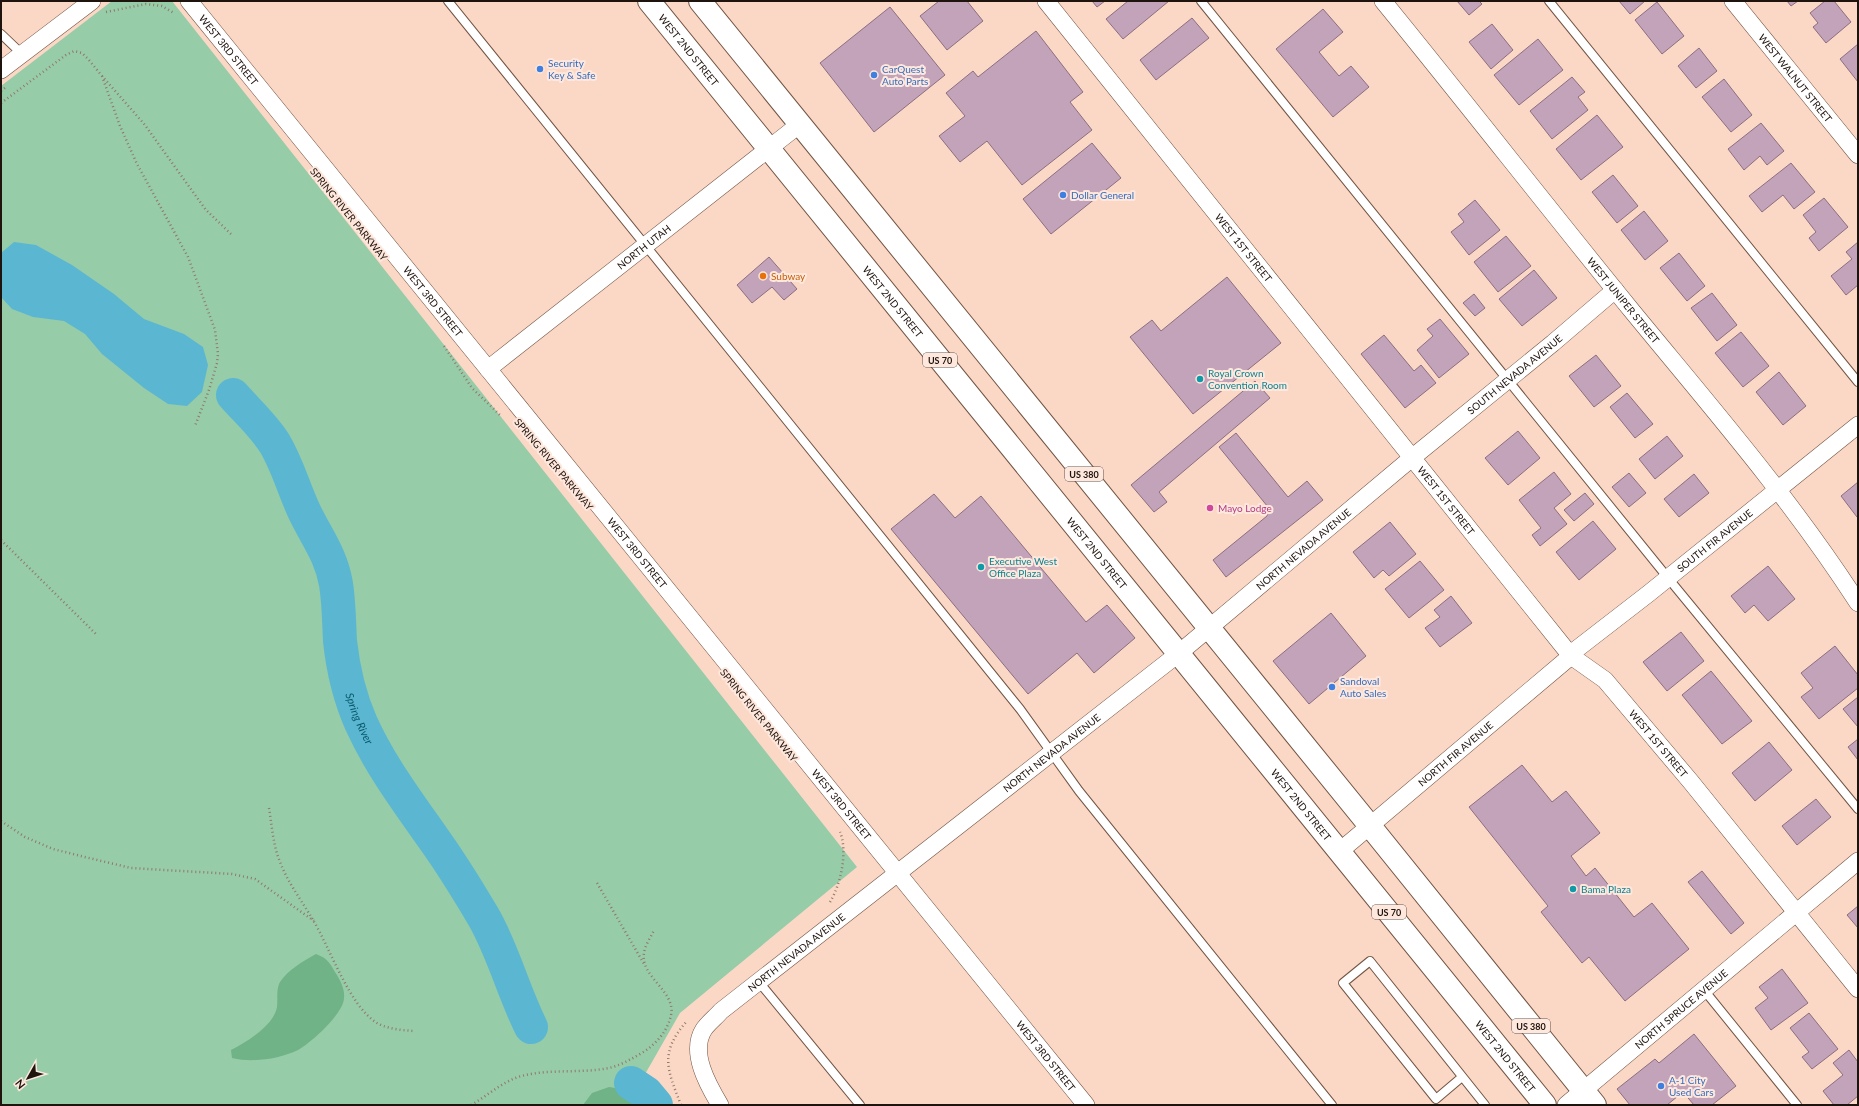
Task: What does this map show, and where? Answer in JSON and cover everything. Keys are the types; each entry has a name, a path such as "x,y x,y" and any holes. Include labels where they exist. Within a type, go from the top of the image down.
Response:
{"main road":[{"name":"WEST 2ND STREET","path":"649,1 1545,1105"},
{"name":"US 380","path":"700,1 1210,628 1589,1098"}],"street":[{"path":"1,70 92,1"},
{"name":"WEST 3RD STREET","path":"189,1 1086,1105"},
{"name":"WEST 1ST STREET","path":"1046,1 1413,456 1571,656 1605,680 1691,782 1858,989"},
{"name":"WEST JUNIPER STREET","path":"1383,1 1777,489 1831,562 1858,603"},
{"name":"WEST WALNUT STREET","path":"1733,1 1858,154"},
{"name":"NORTH UTAH","path":"488,369 800,124"},
{"name":"SOUTH NEVADA AVENUE","path":"1413,456 1508,380 1615,290"},
{"name":"SOUTH FIR AVENUE","path":"1571,656 1573,652 1668,578 1858,425"},
{"name":"NORTH NEVADA AVENUE","path":"720,1105 703,1071 699,1051 700,1038 710,1021 1178,654 1413,456"},
{"name":"NORTH FIR AVENUE","path":"1340,851 1571,656"},
{"name":"NORTH SPRUCE AVENUE","path":"1566,1105 1589,1098 1704,990 1858,861"}],"lane":[{"path":"448,1 1020,709 1093,809 1332,1105"},
{"path":"1201,1 1668,578 1858,809"},
{"path":"1549,1 1858,382"},
{"path":"1,34 22,54"},
{"path":"1462,1077 1436,1099 1343,983 1370,961 1485,1105"},
{"path":"758,982 860,1105"},
{"path":"1704,990 1797,1105"}],"path":[{"path":"101,16 107,11 146,4 162,6 177,14"},
{"path":"1,103 74,51 82,53 145,125 206,210 231,234"},
{"path":"102,76 137,164 188,257 215,330 218,354 217,363 209,390 194,426"},
{"path":"1,91 7,86"},
{"name":"SPRING RIVER PARKWAY","path":"441,341 472,388 489,406 506,420"},
{"path":"1,540 97,635"},
{"path":"270,808 272,834 279,861 291,885 314,921 358,1004 377,1023 394,1029 413,1031"},
{"path":"1,821 26,837 53,849 131,868 224,873 255,879 314,921"},
{"path":"827,906 834,895 842,872 841,836 838,829"},
{"path":"471,1105 506,1082 519,1077 543,1072 583,1071 610,1067 630,1060 653,1046 664,1033 671,1014 668,999 645,964 597,883"},
{"path":"645,964 644,952 654,930"},
{"path":"681,1105 668,1066 667,1057 672,1040 689,1018"}],"green space":[{"path":"112,1 172,1 857,867 680,1013 644,1076 643,1105 1,1105 1,86"},
{"path":"316,954 329,962 343,989 343,1004 333,1019 311,1041 291,1053 274,1058 257,1060 232,1058 231,1050 252,1038 271,1020 275,1014 279,985 283,978 296,966"},
{"path":"609,1087 627,1092 634,1097 639,1105 583,1105 592,1093"}],"water":[{"path":"14,242 36,245 72,265 114,294 144,319 184,334 203,347 208,365 202,392 187,406 168,404 144,388 102,354 85,334 64,321 33,317 12,309 1,297 1,253"}],"building":[{"path":"939,1 967,1 983,21 947,50 920,16"},
{"path":"1092,1 1105,1 1097,7"},
{"path":"1128,1 1169,1 1123,39 1106,19"},
{"path":"1457,1 1479,1 1482,4 1469,15"},
{"path":"1619,1 1645,1 1630,14"},
{"path":"1787,1 1798,1 1791,6"},
{"path":"1825,1 1834,1 1851,22 1826,43 1813,27 1818,23 1810,13"},
{"path":"1657,2 1684,36 1662,54 1635,20"},
{"path":"890,7 945,75 874,132 820,63"},
{"path":"1323,9 1343,32 1319,52 1339,76 1351,66 1369,87 1333,117 1276,49"},
{"path":"1192,18 1209,38 1156,80 1140,60"},
{"path":"1492,24 1513,50 1491,69 1469,42"},
{"path":"1036,31 1083,92 1070,102 1092,130 1022,185 987,141 960,162 939,136 965,116 946,93 973,71 978,77"},
{"path":"1538,39 1563,70 1519,105 1494,75"},
{"path":"1858,44 1858,82 1840,59"},
{"path":"1699,48 1717,71 1696,88 1678,66"},
{"path":"1572,77 1585,92 1578,97 1588,110 1552,139 1530,111"},
{"path":"1724,79 1752,115 1731,132 1702,97"},
{"path":"1597,115 1623,147 1581,180 1556,149"},
{"path":"1761,123 1784,151 1767,165 1760,156 1744,170 1728,149"},
{"path":"1092,143 1121,178 1051,234 1023,199"},
{"path":"1791,163 1815,192 1794,209 1783,195 1762,212 1749,196"},
{"path":"1613,175 1638,206 1617,223 1592,192"},
{"path":"1824,198 1848,227 1819,251 1809,238 1816,232 1803,215"},
{"path":"1475,200 1500,230 1469,255 1451,232 1464,222 1458,214"},
{"path":"1644,211 1668,241 1645,260 1621,230"},
{"path":"1506,236 1531,266 1498,292 1474,262"},
{"path":"1858,242 1858,285 1846,295 1831,276 1852,259 1846,252"},
{"path":"1679,253 1705,286 1687,301 1660,268"},
{"path":"769,257 797,289 784,300 772,287 752,303 737,285"},
{"path":"1534,270 1557,298 1522,326 1499,299"},
{"name":"Royal Crown Convention Room","path":"1227,277 1281,343 1193,414 1130,337 1152,320 1161,331"},
{"path":"1712,293 1737,325 1717,341 1691,308"},
{"path":"1474,294 1485,308 1475,316 1463,303"},
{"path":"1440,319 1469,354 1439,378 1417,350 1433,336 1427,329"},
{"path":"1741,332 1769,366 1743,387 1715,353"},
{"path":"1384,335 1414,371 1421,365 1436,383 1405,408 1361,354"},
{"path":"1596,355 1621,386 1594,407 1569,376"},
{"path":"1779,372 1806,406 1783,425 1756,392"},
{"path":"1255,381 1270,398 1159,492 1167,502 1154,512 1131,485"},
{"path":"1627,393 1653,424 1635,438 1610,407"},
{"path":"1518,431 1540,458 1508,485 1485,458"},
{"path":"1236,433 1288,497 1307,481 1323,500 1226,577 1213,560 1267,516 1268,507 1219,447"},
{"path":"1667,436 1683,456 1655,479 1639,459"},
{"path":"1554,472 1571,494 1554,508 1567,524 1540,546 1532,535 1541,528 1519,500"},
{"path":"1629,473 1646,493 1629,507 1612,487"},
{"path":"1694,474 1709,493 1679,517 1664,499"},
{"path":"1858,482 1858,516 1857,517 1841,496"},
{"path":"1585,493 1594,504 1574,521 1564,510"},
{"name":"Executive West Office Plaza","path":"934,494 955,518 981,496 1086,622 1107,605 1135,638 1094,673 1077,653 1028,694 891,529"},
{"path":"1593,521 1616,549 1579,580 1556,552"},
{"path":"1390,522 1416,554 1389,576 1383,570 1374,578 1353,552"},
{"path":"1420,561 1444,590 1409,618 1385,589"},
{"path":"1768,566 1795,599 1768,621 1754,605 1745,613 1731,596"},
{"path":"1451,596 1472,623 1440,647 1425,628 1440,617 1434,610"},
{"path":"1331,613 1366,656 1309,704 1273,661"},
{"path":"1681,632 1704,661 1667,691 1643,662"},
{"path":"1835,646 1858,675 1858,688 1819,719 1801,697 1813,688 1801,673"},
{"path":"1711,671 1752,721 1722,744 1682,695"},
{"path":"1858,697 1858,727 1843,709"},
{"path":"1858,739 1858,760 1848,747"},
{"path":"1769,742 1792,770 1755,801 1732,773"},
{"name":"Bama Plaza","path":"1522,765 1552,802 1566,791 1600,833 1571,856 1586,876 1595,868 1634,917 1652,903 1689,949 1625,1001 1589,957 1582,963 1541,912 1548,906 1469,807"},
{"path":"1816,799 1831,817 1797,845 1782,826"},
{"path":"1702,871 1744,923 1731,934 1688,882"},
{"path":"1858,906 1858,928 1847,915"},
{"path":"1782,969 1808,1003 1771,1030 1755,1008 1768,998 1759,987"},
{"path":"1809,1013 1838,1049 1812,1069 1802,1057 1809,1052 1790,1028"},
{"path":"1694,1034 1736,1086 1712,1105 1694,1105 1683,1092 1667,1105 1630,1105 1617,1089 1655,1059 1659,1063"},
{"path":"1849,1050 1858,1062 1858,1096 1847,1105 1834,1105 1823,1091 1843,1075 1833,1063"}],"waterway":[{"name":"Spring River","path":"233,395 271,437 284,461 305,513 331,564 337,591 340,641 343,662 350,693 368,738 385,768 440,847 483,916 490,929 531,1027"},
{"name":"Spring River","path":"631,1083 646,1093 656,1105"}],"place":[{"name":"Security Key & Safe","path":"540,69"},
{"name":"CarQuest Auto Parts","path":"874,75"},
{"name":"Dollar General","path":"1063,195"},
{"name":"Subway","path":"763,276"},
{"name":"Royal Crown Convention Room","path":"1200,379"},
{"name":"Mayo Lodge","path":"1210,508"},
{"name":"Executive West Office Plaza","path":"981,567"},
{"name":"Sandoval Auto Sales","path":"1332,687"},
{"name":"Bama Plaza","path":"1573,889"},
{"name":"A-1 City Used Cars","path":"1661,1086"}]}
